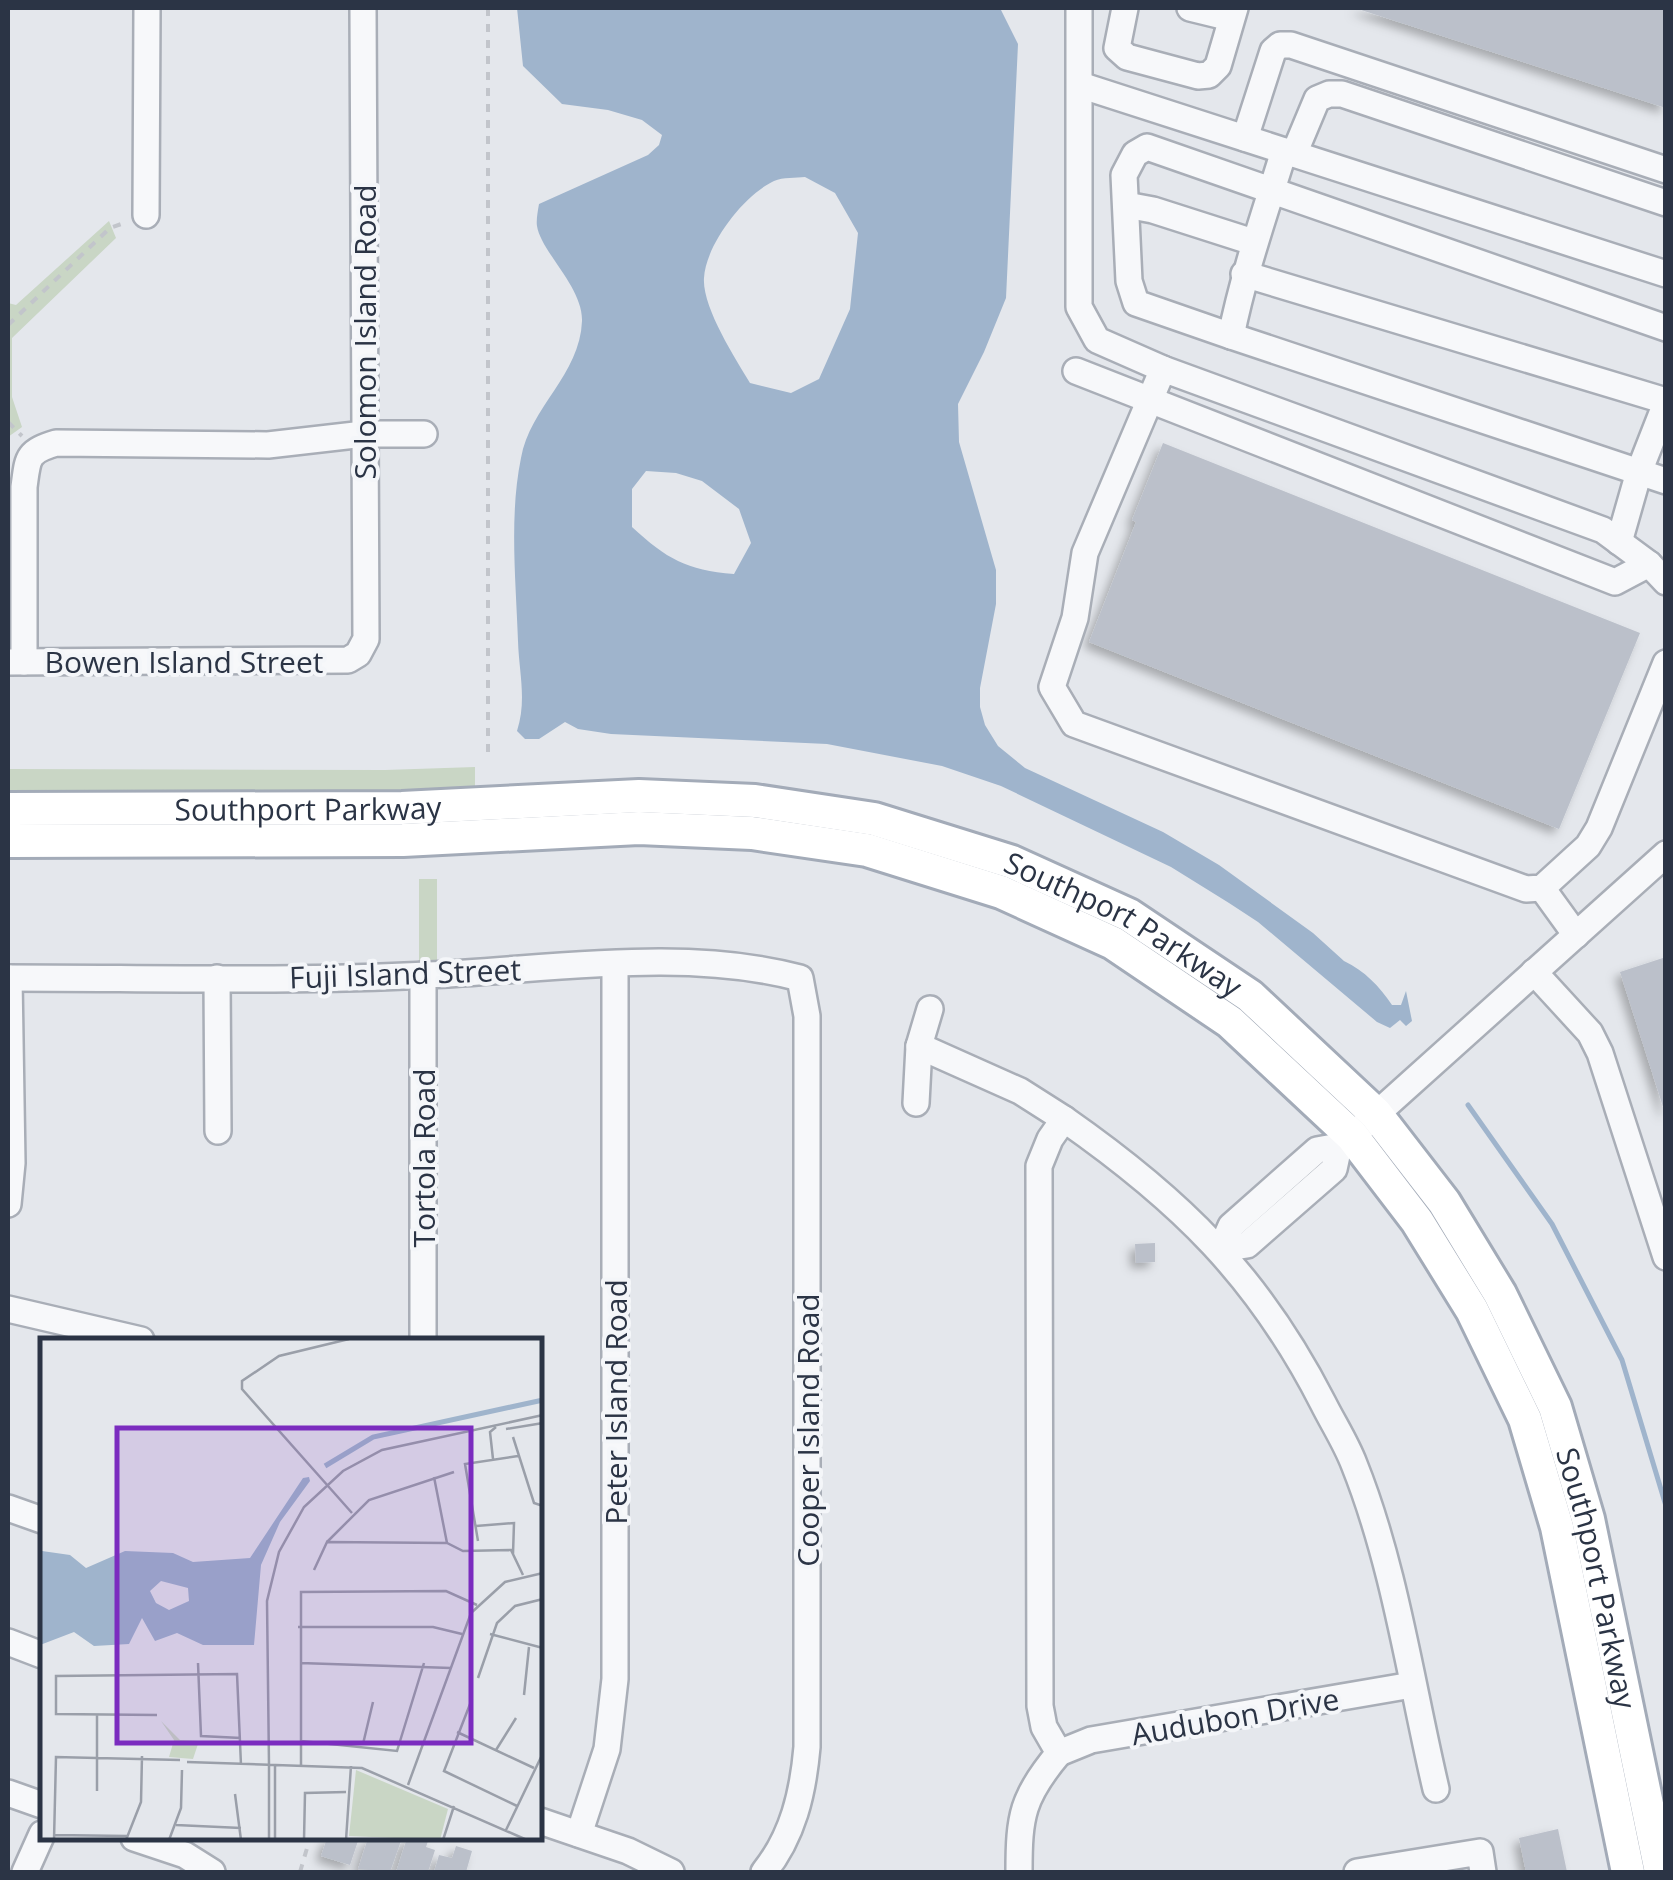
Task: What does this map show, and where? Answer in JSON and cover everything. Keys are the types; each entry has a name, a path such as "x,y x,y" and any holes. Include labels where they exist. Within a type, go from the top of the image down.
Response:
{"main road":[{"name":"Southport Parkway","path":"8,808 402,808 639,796 755,801 874,819 1012,862 1129,915 1250,996 1356,1132 1418,1221 1472,1310 1526,1419 1557,1527 1628,1872"},
{"name":"Southport Parkway","path":"8,841 403,840 639,828 752,833 867,850 1001,892 1113,943 1230,1022 1356,1132 1444,1202 1500,1294 1555,1407 1588,1519 1661,1872"}],"street":[{"path":"146,215 147,8"},
{"name":"Solomon Island Road","path":"358,654 366,638 363,8"},
{"path":"1080,8 1079,307 1097,340 1163,369 1603,530 1657,573"},
{"path":"1125,8 1117,48 1127,57 1198,76 1209,75 1218,66 1233,13 1190,8"},
{"path":"1245,138 1273,51 1280,45 1291,45 1666,170"},
{"path":"1080,85 1666,274"},
{"path":"1231,336 1244,274 1272,192 1317,99 1330,94 1342,94 1666,203"},
{"path":"1666,328 1147,147 1135,154 1124,174 1129,281 1136,303 1666,482"},
{"path":"1126,204 1254,242"},
{"path":"1244,274 1666,402 1639,472 1619,542"},
{"path":"1163,369 1085,553 1075,618 1052,687 1074,724 1526,888 1542,888 1588,846 1599,828 1666,663"},
{"path":"1076,370 1614,582 1657,573"},
{"path":"16,662 24,487 28,459 36,449 56,443 268,445 364,434 424,434"},
{"name":"Bowen Island Street","path":"16,662 348,660 358,654"},
{"path":"1222,1249 1248,1245 1320,1182 1334,1169 1356,1132 1666,854"},
{"path":"1542,888 1576,934"},
{"name":"Fuji Island Street","path":"8,978 423,976 707,964 768,969 800,978"},
{"name":"Peter Island Road","path":"579,1834 606,1749 616,1679 615,965"},
{"path":"1534,972 1590,1033 1600,1053 1666,1257"},
{"name":"Tortola Road","path":"422,1338 423,976"},
{"path":"8,978 12,1163 8,1204"},
{"path":"217,978 218,1132"},
{"name":"Cooper Island Road","path":"764,1872 787,1836 801,1797 807,1747 807,1016 800,978"},
{"path":"916,1103 919,1046 930,1009"},
{"path":"919,1046 1020,1090 1131,1167 1222,1249 1289,1339 1354,1464 1395,1598 1436,1790"},
{"path":"1019,1872 1019,1838 1026,1801 1059,1753 1044,1727 1040,1706 1039,1166 1064,1119"},
{"path":"8,1309 132,1338"},
{"path":"8,1508 40,1519"},
{"path":"8,1642 40,1653"},
{"name":"Audubon Drive","path":"1059,1753 1091,1740 1412,1685"},
{"path":"8,1793 40,1804"},
{"path":"542,1823 628,1851 671,1872"},
{"path":"25,1872 40,1838"},
{"path":"140,1840 185,1855 212,1872"},
{"path":"1357,1872 1480,1852 1483,1872"}],"path":[{"path":"488,8 488,756"},
{"path":"9,322 110,228 146,215"},
{"path":"300,1872 309,1840"}],"green space":[{"path":"109,221 116,238 12,338 12,397 22,427 8,437 8,303 16,305"},
{"path":"475,767 475,791 8,794 8,769"},
{"path":"419,879 437,879 437,960 419,961"}],"water":[{"path":"517,8 1000,8 1018,44 1006,298 958,404 959,442 996,570 996,604 980,688 985,725 998,746 1025,768 1163,832 1219,865 1365,974 1392,1005 1401,1005 1406,991 1412,1021 1406,1026 1400,1020 1390,1028 1377,1022 1258,922 1171,867 1001,786 942,766 827,744 611,734 578,729 565,722 539,739 525,739 517,731 522,697 514,549 517,480 526,440 573,358 582,321 576,295 540,236 539,204 648,155 659,145 662,135 642,120 608,110 562,104 523,66","holes":["805,177 835,193 858,233 850,309 819,379 791,393 750,383 714,317 704,278 719,236 739,209 774,181","646,471 676,473 702,481 739,509 751,543 734,574 678,561 632,527 632,489"]}],"building":[{"path":"1355,8 1666,8 1666,108"},
{"path":"1163,443 1640,633 1559,829 1089,642"},
{"path":"1666,957 1666,1113 1665,1113 1620,972"},
{"path":"1155,1243 1155,1262 1136,1263 1135,1244"},
{"path":"1558,1829 1567,1872 1526,1872 1519,1838"},
{"path":"326,1840 358,1840 350,1865 321,1856"},
{"path":"367,1840 401,1840 390,1872 358,1869"},
{"path":"406,1840 428,1840 426,1847 435,1850 428,1872 396,1872"},
{"path":"456,1846 472,1851 466,1872 434,1872 439,1855 452,1858"}],"waterway":[{"path":"1468,1105 1552,1224 1622,1360 1666,1506"}]}
